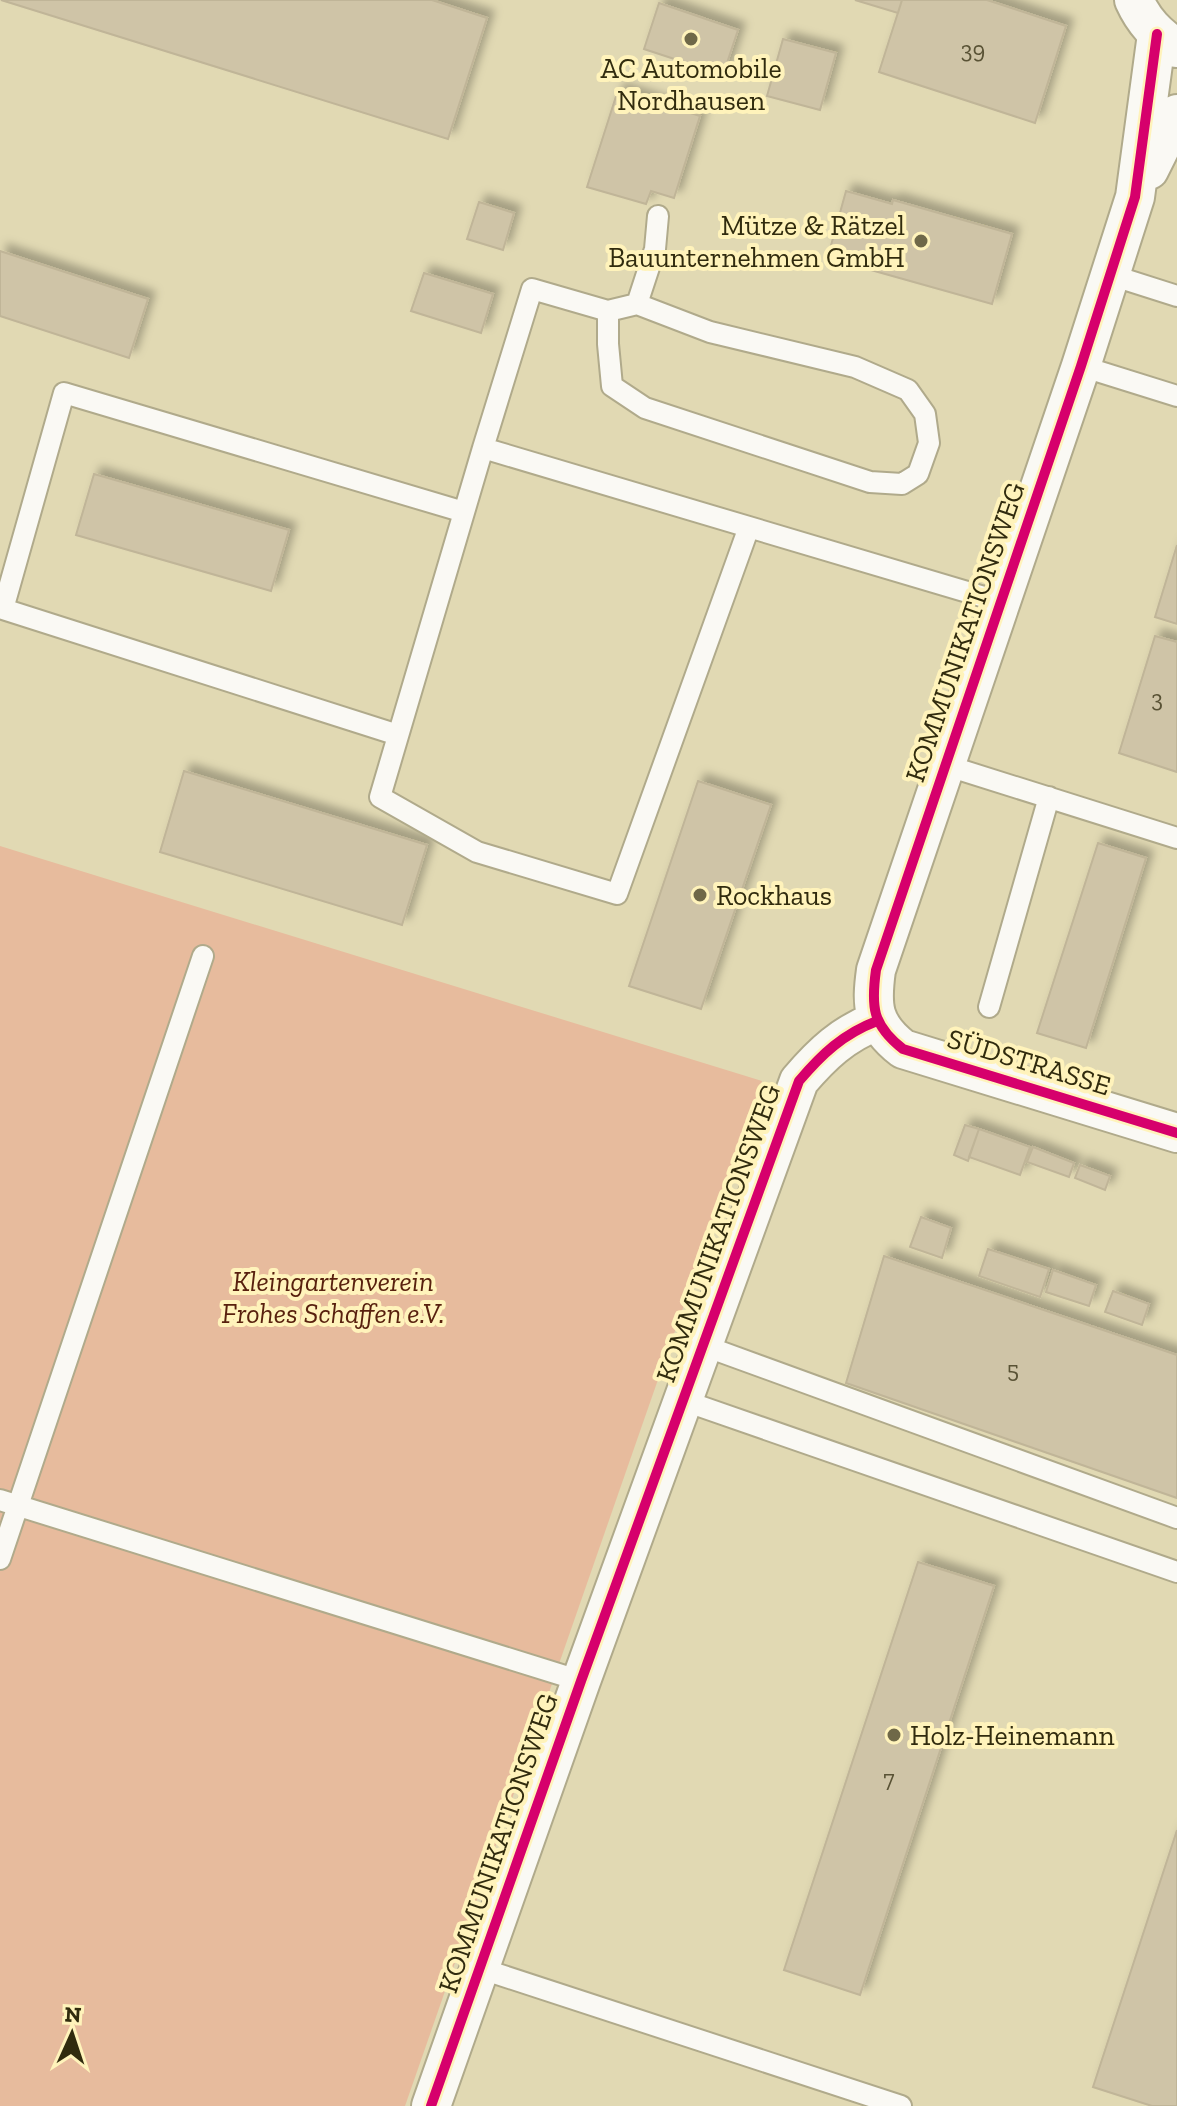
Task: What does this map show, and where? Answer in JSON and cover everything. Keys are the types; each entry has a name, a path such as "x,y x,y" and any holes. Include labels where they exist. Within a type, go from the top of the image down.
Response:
{"street":[{"path":"1134,0 1142,17 1167,41"},
{"name":"KOMMUNIKATIONSWEG","path":"431,2106 581,1681 799,1081 824,1052 855,1030 877,1021 872,998 876,970 1111,275 1135,197 1167,41"},
{"name":"KOMMUNIKATIONSWEG","path":"1135,197 1177,114"},
{"name":"SÜDSTRASSE","path":"877,1021 889,1038 903,1049 1177,1133"}],"lane":[{"path":"637,304 655,249 658,216"},
{"path":"1111,275 1177,296"},
{"path":"608,311 612,386 645,408 870,482 902,484 918,474 929,443 925,414 908,390 855,367 710,332 637,304 608,311 532,289 380,797 477,852 617,894 749,527"},
{"path":"1081,366 1177,396"},
{"path":"398,735 3,609 64,393 464,512"},
{"path":"483,448 1001,602"},
{"path":"945,765 1177,838"},
{"path":"989,1007 1049,797"},
{"path":"0,1559 9,1503 203,956"},
{"path":"702,1345 1177,1518"},
{"path":"682,1400 1177,1572"},
{"path":"9,1503 581,1681"},
{"path":"479,1968 901,2106"}],"green space":[{"name":"Kleingartenverein Frohes Schaffen e.V.","path":"0,846 762,1081 405,2106 0,2106"}],"building":[{"path":"1,0 432,0 487,18 448,139"},
{"path":"855,0 902,0 898,13"},
{"path":"902,0 987,0 1066,26 1035,123 879,72"},
{"name":"AC Automobile Nordhausen","path":"659,3 738,30 723,75 644,49"},
{"path":"783,39 836,53 820,110 767,96"},
{"path":"618,90 700,116 674,198 651,191 646,204 587,187"},
{"name":"Mütze & Rätzel Bauunternehmen GmbH","path":"846,191 892,204 893,200 1012,234 992,304 871,270 874,261 830,249"},
{"path":"479,202 514,213 503,250 467,239"},
{"path":"0,251 148,299 129,358 0,316"},
{"path":"424,273 493,294 481,333 411,311"},
{"path":"94,474 289,530 271,591 76,535"},
{"path":"1177,545 1177,624 1155,617"},
{"path":"1155,636 1177,642 1177,772 1119,753"},
{"path":"184,771 427,845 402,925 160,852"},
{"name":"Rockhaus","path":"698,781 771,805 701,1009 629,986"},
{"path":"1098,843 1146,858 1086,1048 1037,1033"},
{"path":"965,1125 979,1129 968,1161 954,1155"},
{"path":"979,1129 1030,1147 1020,1175 969,1157"},
{"path":"1033,1147 1074,1163 1069,1177 1027,1162"},
{"path":"1080,1165 1110,1176 1105,1190 1075,1178"},
{"path":"921,1217 951,1228 942,1258 910,1247"},
{"path":"988,1249 1049,1269 1040,1297 979,1276"},
{"path":"884,1256 1177,1355 1177,1498 846,1383"},
{"path":"1053,1270 1096,1285 1089,1306 1046,1292"},
{"path":"1113,1291 1149,1304 1142,1325 1105,1312"},
{"path":"918,1562 994,1586 860,1995 784,1970"},
{"path":"1177,1830 1177,2106 1152,2106 1093,2087"}],"cycle path":[{"path":"1157,34 1135,197 1081,366 876,970 874,1004 885,1032 903,1049 1177,1133"},
{"path":"431,2106 581,1681 799,1081 834,1046 877,1021"}],"place":[{"name":"AC Automobile Nordhausen","path":"691,39"},
{"name":"Mütze & Rätzel Bauunternehmen GmbH","path":"921,241"},
{"name":"Rockhaus","path":"700,895"},
{"name":"Holz-Heinemann","path":"894,1735"}]}
